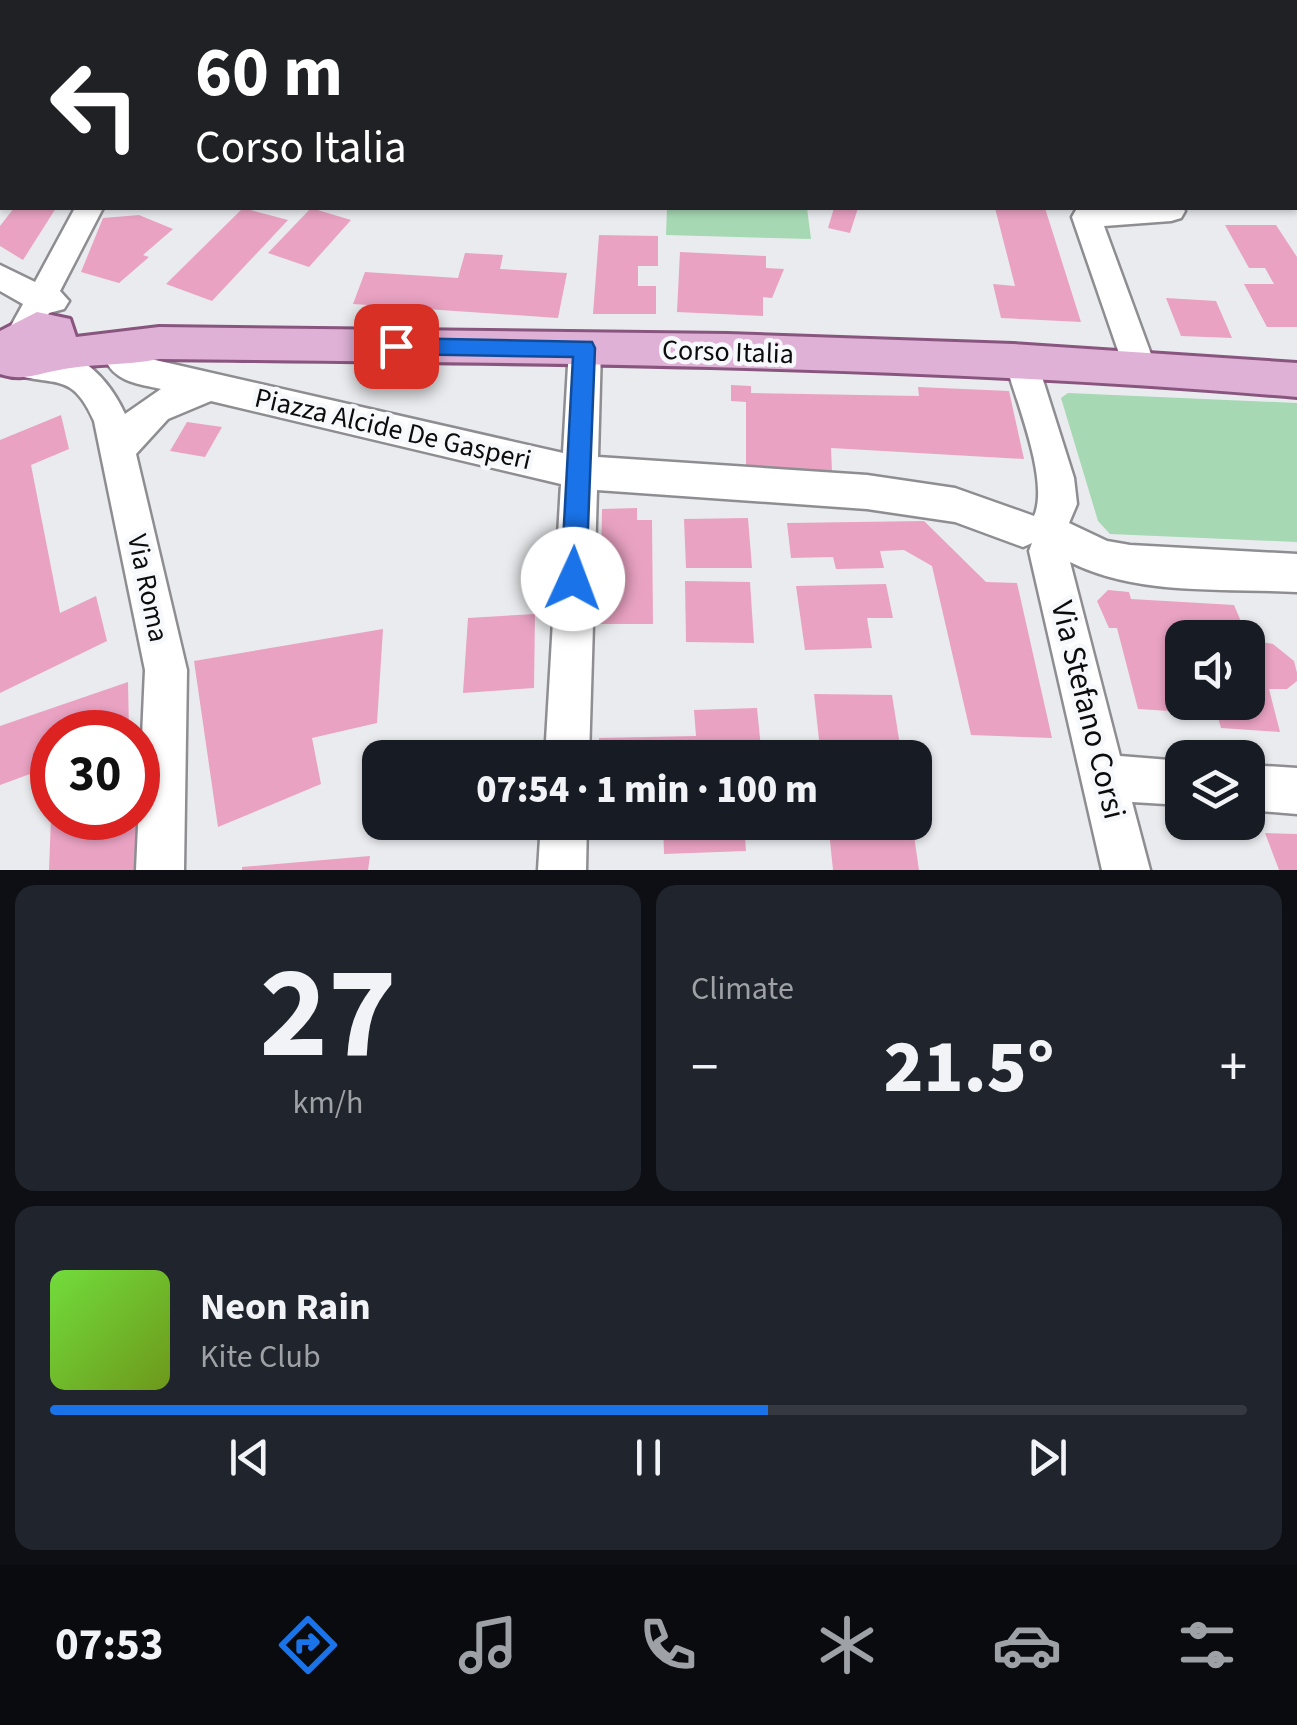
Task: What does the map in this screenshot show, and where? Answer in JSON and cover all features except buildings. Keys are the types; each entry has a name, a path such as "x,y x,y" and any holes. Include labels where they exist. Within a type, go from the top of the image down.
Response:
{"main road":[{"name":"Corso Italia","path":"31,333 138,347 584,348 1020,360 1139,365 1297,380"}],"street":[{"path":"31,333 88,210"},
{"path":"1139,365 1086,216 1170,210"},
{"path":"0,276 50,364 81,374 102,398"},
{"path":"102,398 105,384 138,347"},
{"name":"Piazza Alcide De Gasperi","path":"138,347 134,369 577,472 868,492 955,505 1102,558 1130,564 1297,573"},
{"path":"567,740 584,348"},
{"name":"Via Stefano Corsi","path":"1020,360 1056,478 1059,504 1045,535 1126,870"},
{"path":"118,452 130,430 150,412 180,396 215,388"},
{"name":"Via Roma","path":"102,398 118,452 166,670 160,870"},
{"path":"1105,778 1165,782"},
{"path":"1265,789 1297,791"},
{"path":"562,870 563,840"}],"green space":[{"path":"667,210 807,210 811,239 666,235"},
{"path":"1068,393 1297,403 1297,542 1110,534 1098,521 1061,398"}],"route":[{"path":"396,346 584,348 573,579"}]}
